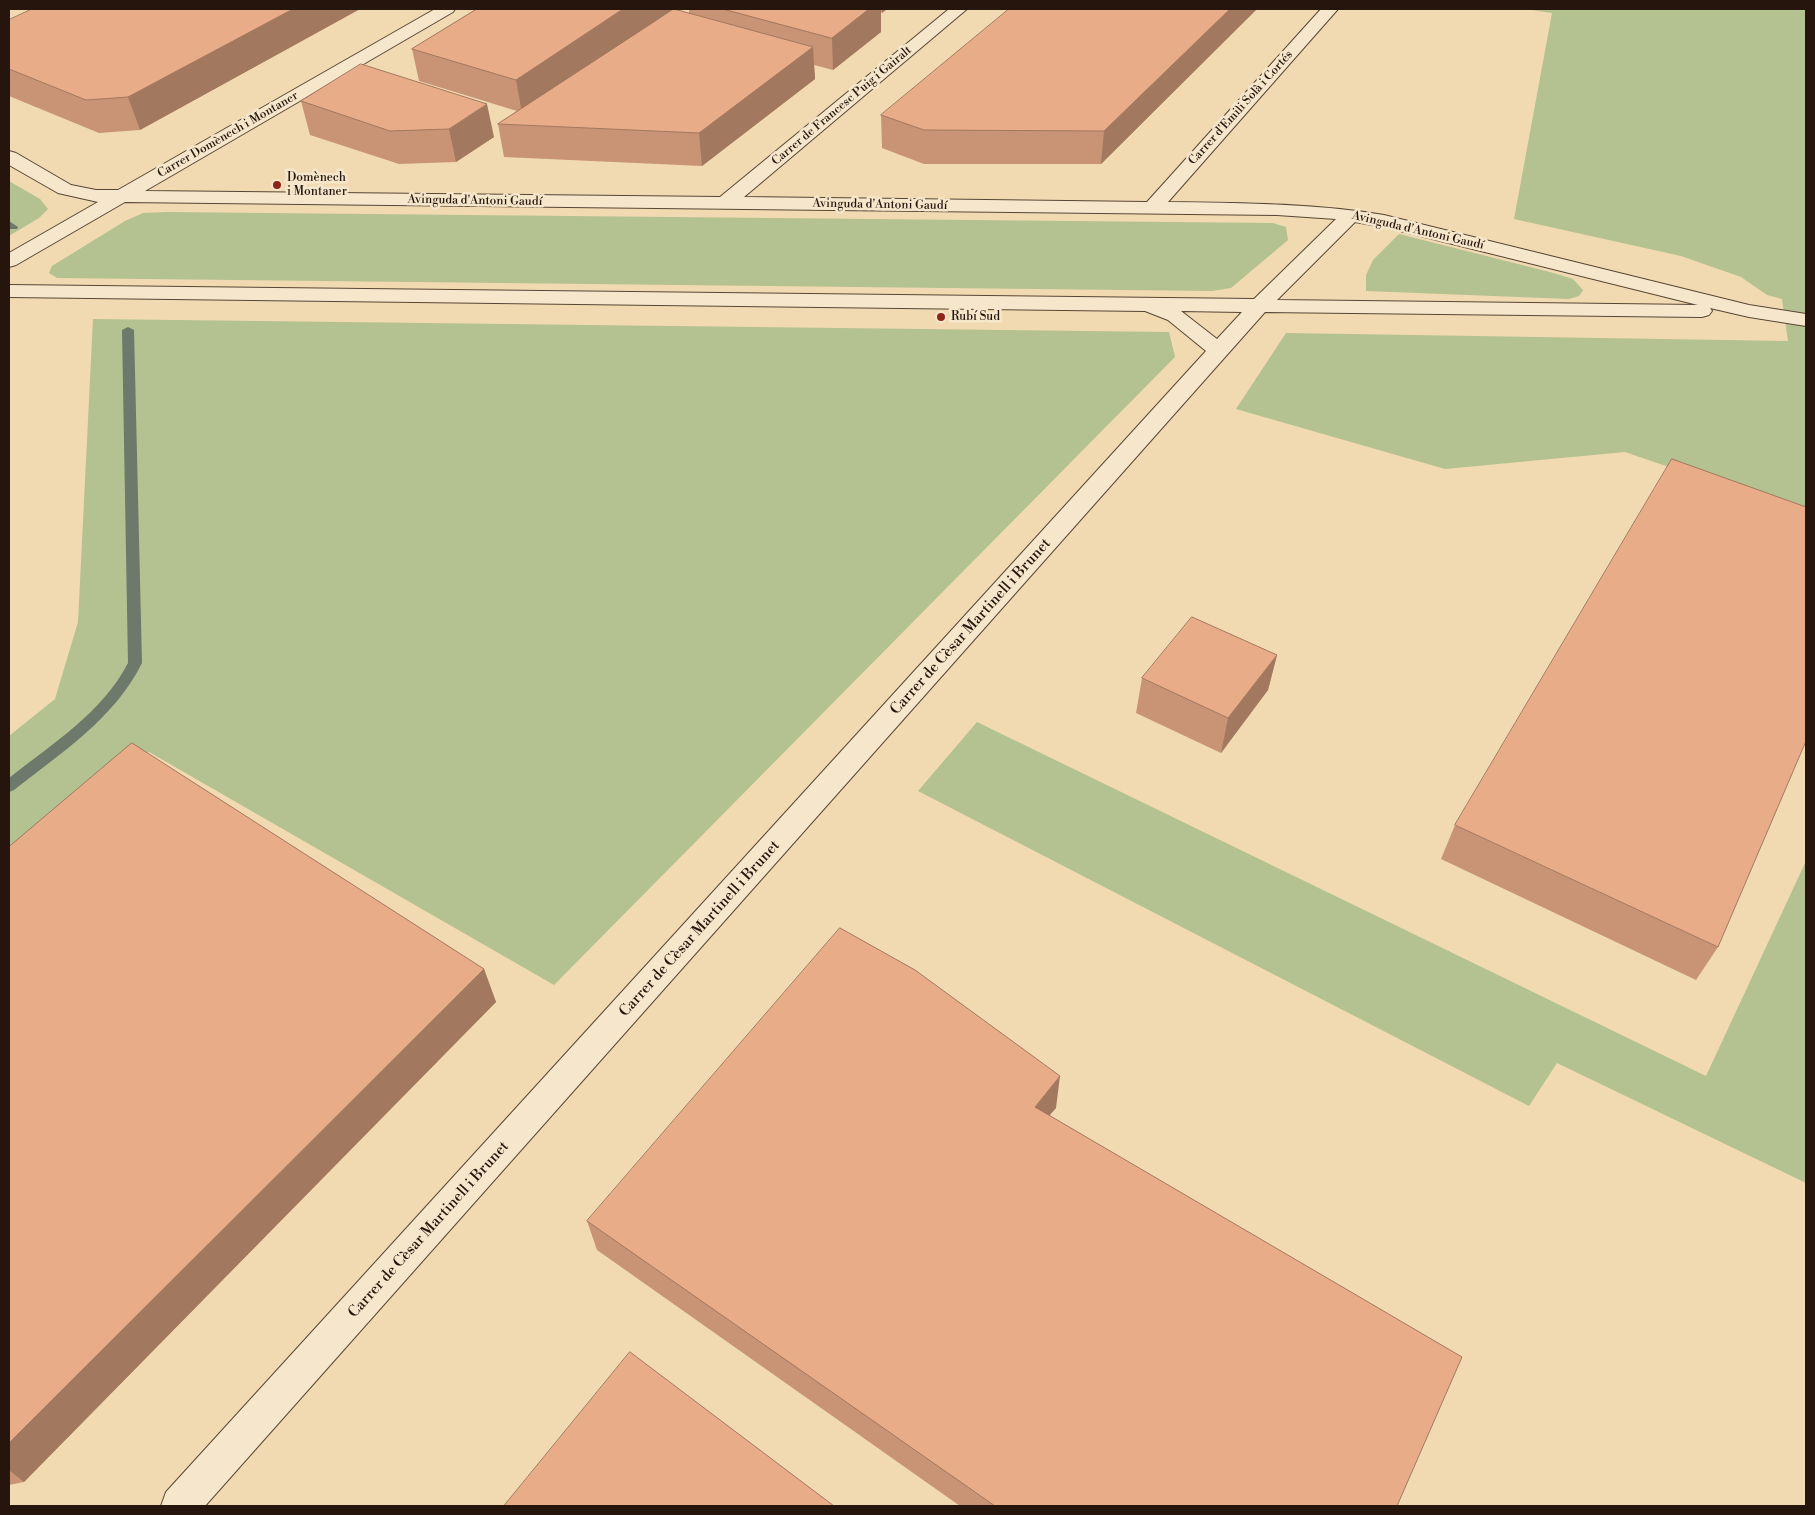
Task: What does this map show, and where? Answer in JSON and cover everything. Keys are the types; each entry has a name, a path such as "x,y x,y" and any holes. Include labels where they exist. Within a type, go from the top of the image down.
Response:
{"street":[{"name":"Carrer Domènech i Montaner","path":"9,261 447,9"},
{"name":"Carrer de Francesc Puig i Gairalt","path":"725,203 958,9"},
{"name":"Carrer d'Emili Solà i Cortés","path":"1152,208 1330,9"},
{"name":"Avinguda d'Antoni Gaudí","path":"9,157 65,189 96,196 1277,209 1351,215 1384,221 1749,311 1806,320"},
{"name":"Carrer de Cèsar Martinell i Brunet","path":"180,1506 1260,305 1351,215"},
{"name":"Avinguda d'Antoni Gaudí","path":"9,291 1749,311"},
{"path":"1144,304 1175,316 1219,351"}],"green space":[{"path":"1525,9 1806,9 1806,514 1625,452 1445,469 1236,409 1286,333 1788,341 1782,299 1767,295 1741,277 1681,256 1514,219 1552,13"},
{"path":"9,181 40,199 48,209 39,218 9,236"},
{"path":"143,213 1273,223 1286,227 1288,240 1231,288 1212,291 57,278 49,273 52,266 125,221"},
{"path":"1399,234 1573,279 1583,290 1579,296 1569,299 1366,291 1366,275 1373,260"},
{"path":"93,319 1169,332 1175,357 554,985 149,752 9,865 9,736 55,699 78,622"},
{"path":"977,722 1706,1076 1806,861 1806,1183 1557,1063 1529,1106 918,791"}],"building":[{"path":"32,9 293,9 128,97 86,100 9,69 9,20"},
{"path":"477,9 623,9 516,80 412,49"},
{"path":"674,9 813,47 699,133 498,124"},
{"path":"723,9 869,9 832,38"},
{"path":"1009,9 1230,9 1104,131 924,130 881,115"},
{"path":"361,64 487,104 449,129 390,131 301,101"},
{"path":"1672,459 1806,507 1806,741 1718,947 1455,825"},
{"path":"1192,617 1277,655 1228,718 1142,678"},
{"path":"132,743 484,969 9,1443 9,847"},
{"path":"840,928 915,970 1060,1076 1035,1107 1462,1357 1397,1506 995,1506 587,1221"},
{"path":"630,1352 834,1506 504,1506"}],"waterway":[{"path":"9,224 13,227"},
{"path":"9,786 98,714 113,698 135,663 128,330"}],"place":[{"name":"Domènech i Montaner","path":"277,185"},
{"name":"Rubí Sud","path":"941,317"}]}
